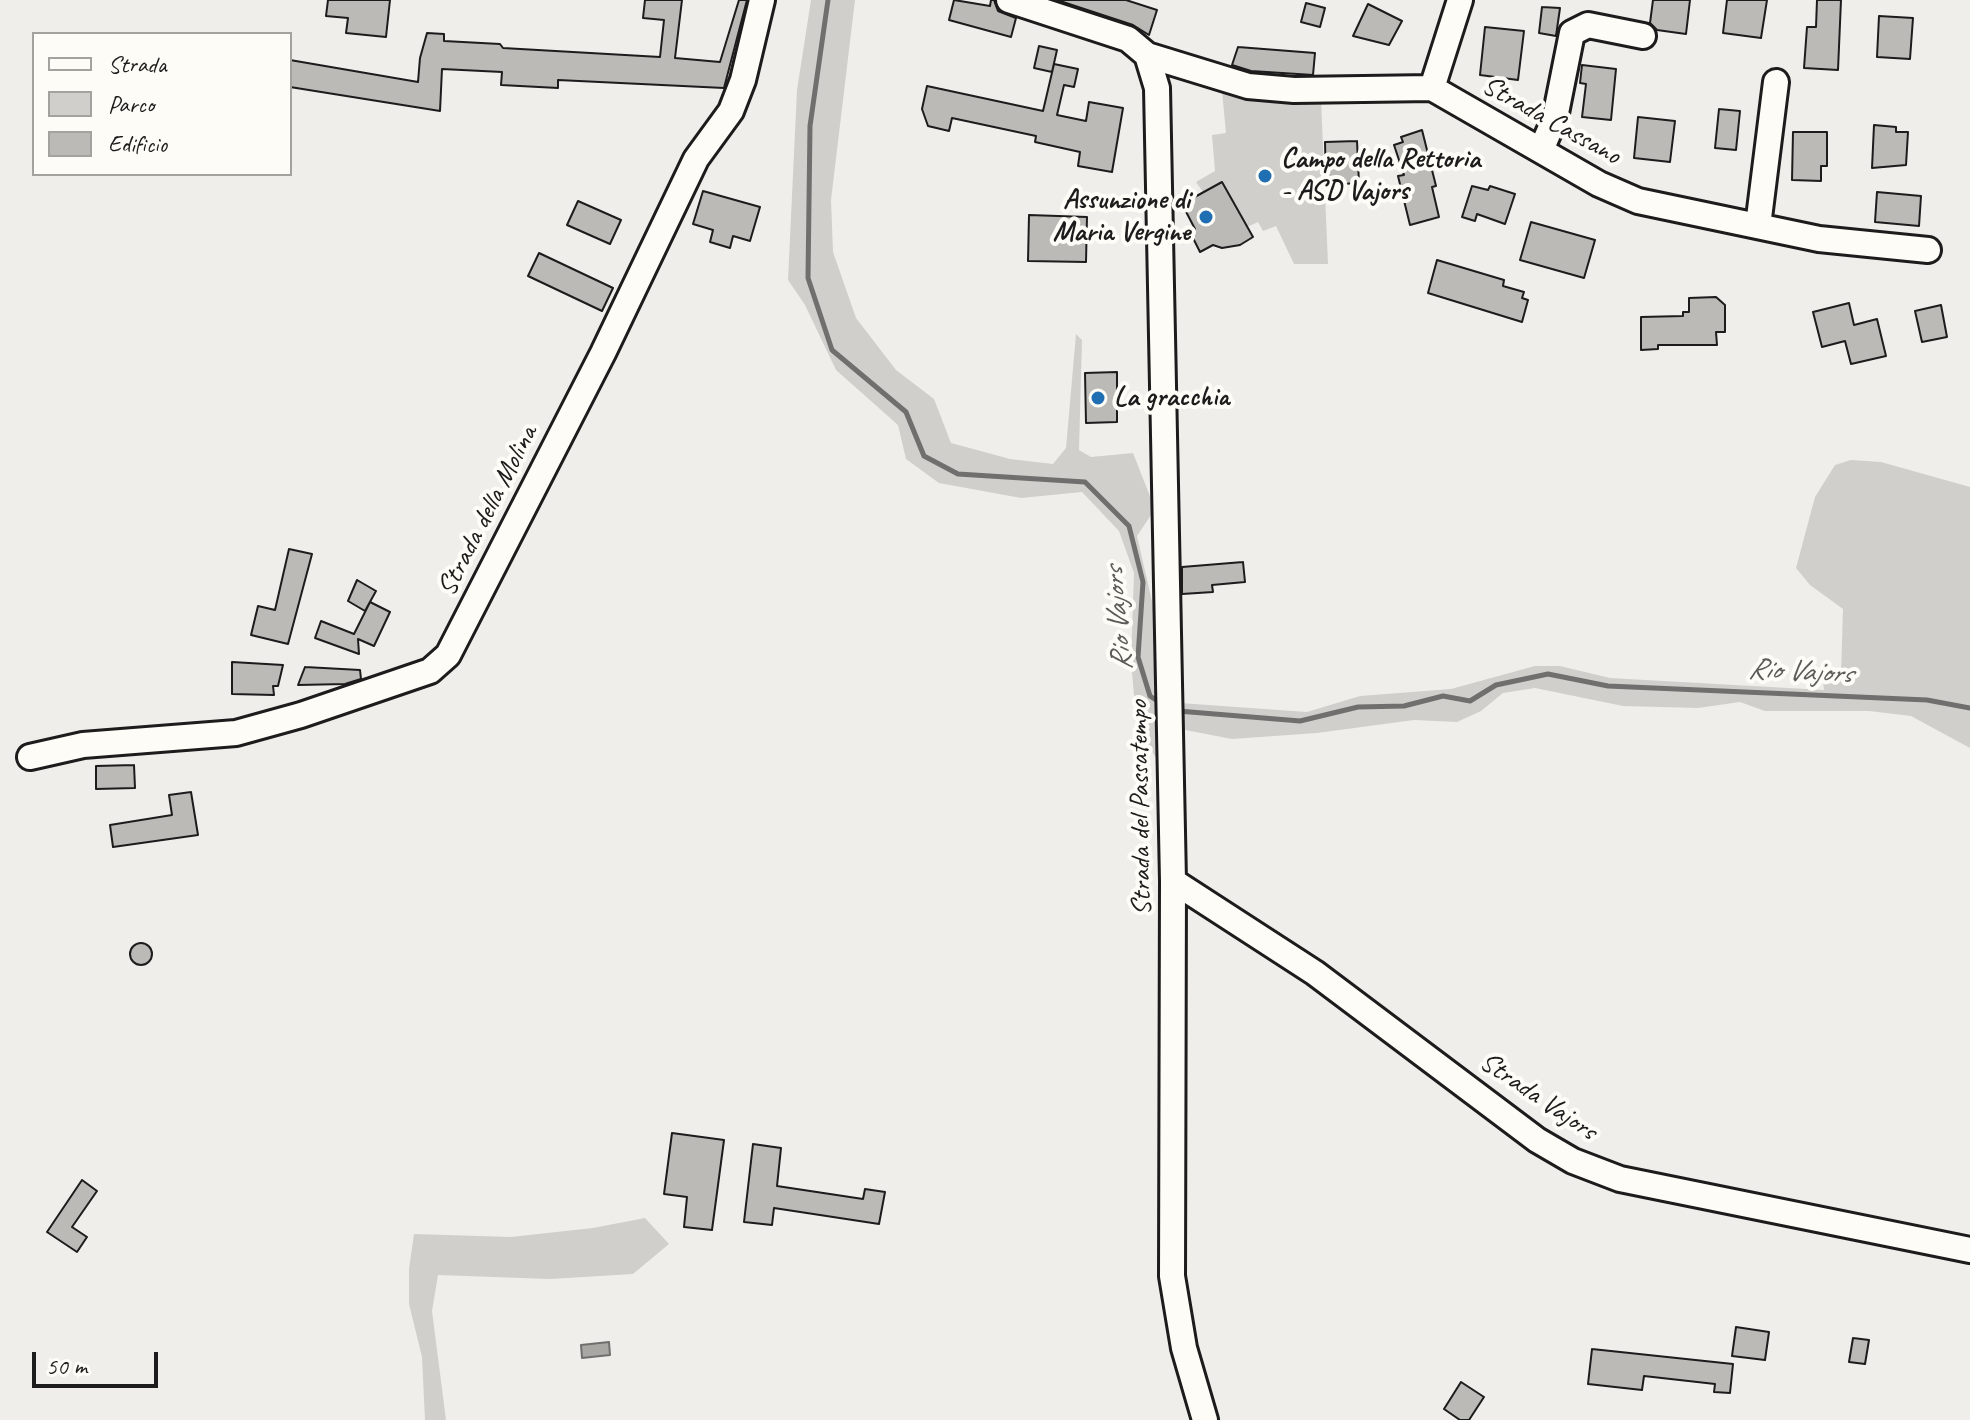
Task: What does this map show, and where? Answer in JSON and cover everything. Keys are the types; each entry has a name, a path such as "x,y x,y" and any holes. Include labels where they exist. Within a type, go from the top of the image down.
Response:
{"street":[{"name":"Strada della Molina","path":"30,757 83,745 236,733 301,715 430,671 448,655 603,353 696,159 731,111 743,80 762,0"},
{"path":"1009,0 1128,39 1147,55 1248,86 1294,90 1432,88 1460,0"},
{"path":"1541,150 1555,118 1572,33 1588,25 1643,36"},
{"name":"Strada del Passatempo","path":"1147,55 1157,88 1170,708 1172,1276 1184,1348 1205,1420"},
{"path":"1758,226 1776,82"},
{"name":"Strada Cassano","path":"1432,88 1599,184 1638,201 1861,245 1928,250"},
{"name":"Strada Vajors","path":"1173,881 1218,907 1315,973 1537,1140 1573,1161 1620,1179 1970,1250"}],"green space":[{"path":"811,0 855,0 831,200 833,252 856,318 896,370 934,399 951,443 1010,459 1053,464 1066,448 1076,334 1082,340 1079,450 1091,457 1133,453 1155,509 1137,536 1154,610 1156,758 1137,727 1131,662 1134,573 1119,531 1082,492 1021,498 939,483 906,459 898,425 836,370 805,305 788,280 797,90"},
{"name":"Campo della Rettoria - ASD Vajors","path":"1222,91 1237,96 1321,99 1328,264 1294,264 1276,226 1263,231 1258,222 1247,227 1222,182 1203,192 1196,182 1215,171 1212,135 1226,133"},
{"path":"1851,460 1881,462 1970,487 1970,748 1911,716 1869,711 1765,711 1740,702 1698,708 1623,706 1535,688 1503,693 1481,711 1457,722 1414,720 1317,733 1232,739 1180,729 1180,703 1307,712 1360,696 1451,689 1535,666 1560,666 1610,678 1824,690 1823,680 1841,674 1843,609 1810,585 1796,568 1815,497 1835,465"},
{"path":"645,1218 669,1244 633,1274 550,1279 438,1275 432,1311 446,1420 425,1420 422,1357 409,1304 409,1269 414,1234 511,1237 593,1228"}],"shaded area":[{"path":"609,1342 610,1355 582,1358 581,1345"}],"building":[{"path":"328,0 390,0 386,37 346,33 348,18 326,16"},
{"path":"645,0 682,0 675,58 720,62 739,0 747,0 724,88 558,80 558,88 501,85 502,72 442,69 440,111 292,87 292,60 418,82 427,33 444,34 444,41 500,44 503,48 660,57 664,20 643,18"},
{"path":"954,0 990,6 991,0 994,0 998,11 1016,18 1011,37 949,20"},
{"path":"1057,0 1126,0 1157,10 1149,35 1133,25"},
{"path":"1653,0 1690,0 1686,34 1657,30 1650,23"},
{"path":"1727,0 1767,0 1761,38 1723,33"},
{"path":"1817,0 1841,0 1838,70 1804,68 1807,27 1816,27"},
{"path":"1306,3 1325,8 1320,27 1301,22"},
{"path":"1368,4 1402,21 1389,45 1353,36"},
{"path":"1542,7 1560,8 1556,36 1539,33"},
{"path":"1879,16 1913,18 1910,59 1877,57"},
{"path":"1485,27 1524,31 1518,80 1480,75"},
{"path":"1039,46 1057,50 1052,72 1034,68"},
{"path":"1238,47 1315,53 1313,75 1251,71 1232,65"},
{"path":"1054,64 1078,69 1074,87 1064,85 1057,115 1086,121 1089,102 1123,108 1112,172 1078,166 1080,152 1035,142 1036,136 952,118 949,131 928,126 922,109 927,86 1043,111"},
{"path":"1582,65 1616,69 1611,120 1582,117 1586,84 1580,83"},
{"path":"1719,109 1740,111 1736,150 1715,148"},
{"path":"1638,117 1675,121 1670,162 1634,158"},
{"path":"1874,125 1896,127 1896,132 1908,132 1906,165 1872,168"},
{"path":"1422,130 1436,186 1432,187 1439,217 1410,225 1398,176 1404,175 1394,145 1403,142 1401,137"},
{"path":"1793,132 1827,132 1827,166 1821,166 1821,181 1792,180"},
{"path":"1357,141 1359,183 1326,185 1325,142"},
{"name":"Assunzione di Maria Vergine","path":"1222,182 1253,237 1240,245 1222,248 1213,245 1200,252 1190,232 1195,229 1182,204"},
{"path":"1472,186 1488,190 1490,186 1515,194 1505,224 1477,214 1475,221 1462,217"},
{"path":"703,191 760,207 750,241 733,236 730,248 710,242 713,230 693,224"},
{"path":"1877,192 1921,196 1919,226 1875,222"},
{"path":"578,201 621,220 610,244 567,225"},
{"path":"1029,215 1087,217 1086,262 1028,261"},
{"path":"1531,222 1595,240 1584,278 1520,260"},
{"path":"539,253 613,288 602,311 528,276"},
{"path":"1437,260 1504,280 1503,286 1524,292 1522,298 1528,300 1522,322 1428,293"},
{"path":"1716,297 1725,305 1725,332 1716,332 1717,345 1658,345 1658,349 1641,350 1641,317 1683,316 1683,312 1689,312 1689,298"},
{"path":"1849,303 1854,325 1877,319 1886,356 1851,364 1845,341 1822,347 1813,312"},
{"path":"1941,305 1947,337 1922,342 1915,311"},
{"name":"La gracchia","path":"1117,372 1117,422 1086,423 1085,373"},
{"path":"289,549 312,554 288,644 251,635 258,606 275,610"},
{"path":"1243,562 1245,582 1212,585 1213,592 1182,594 1182,567"},
{"path":"357,580 376,591 365,611 348,601"},
{"path":"370,602 390,612 374,646 358,639 359,654 315,638 321,621 354,634"},
{"path":"232,662 283,665 278,686 273,686 274,695 232,694"},
{"path":"305,667 360,670 361,679 345,684 298,685"},
{"path":"134,765 135,788 96,789 96,766"},
{"path":"191,792 198,835 113,847 110,825 172,815 169,795"},
{"path":"141,943 149,946 152,954 149,962 141,965 133,962 130,954 133,946"},
{"path":"672,1133 724,1140 712,1230 684,1227 687,1197 664,1194"},
{"path":"753,1144 781,1148 777,1186 863,1199 865,1189 885,1192 879,1224 774,1208 772,1225 744,1222"},
{"path":"82,1180 97,1191 72,1227 87,1237 77,1252 47,1232"},
{"path":"1736,1327 1769,1332 1765,1360 1732,1356"},
{"path":"1853,1338 1869,1340 1865,1364 1849,1362"},
{"path":"1592,1349 1733,1364 1730,1393 1714,1392 1715,1384 1644,1376 1642,1390 1588,1384"},
{"path":"1461,1382 1484,1397 1469,1420 1460,1420 1444,1409"}],"waterway":[{"name":"Rio Vajors","path":"828,0 810,126 808,278 832,350 906,412 924,456 958,474 1085,482 1129,526 1143,582 1138,657 1150,696 1162,704"},
{"name":"Rio Vajors","path":"1178,711 1300,721 1358,707 1404,706 1443,696 1470,701 1496,685 1548,674 1608,686 1927,700 1970,708"}],"place":[{"name":"Campo della Rettoria - ASD Vajors","path":"1265,176"},
{"name":"Assunzione di Maria Vergine","path":"1206,217"},
{"name":"La gracchia","path":"1098,398"}]}
